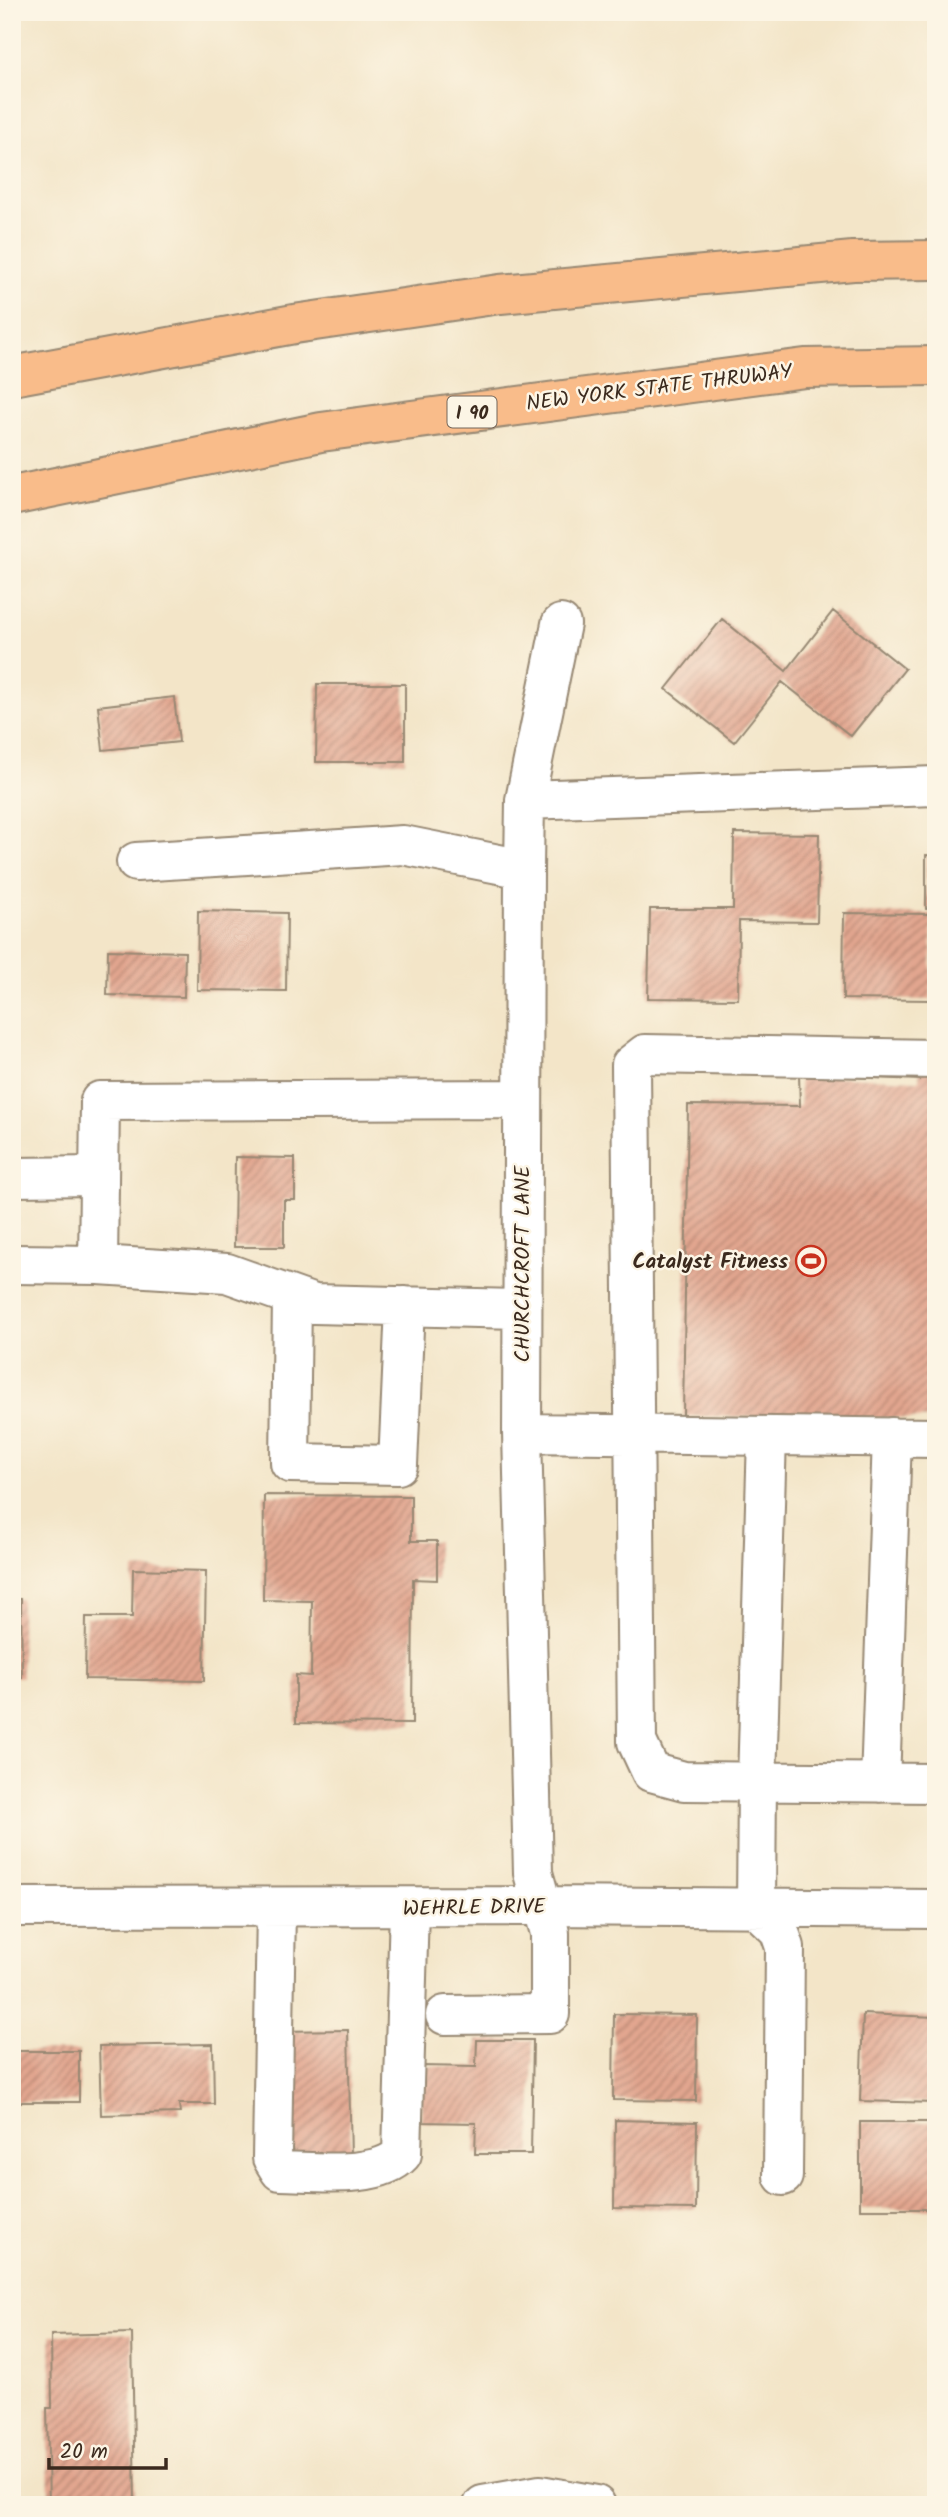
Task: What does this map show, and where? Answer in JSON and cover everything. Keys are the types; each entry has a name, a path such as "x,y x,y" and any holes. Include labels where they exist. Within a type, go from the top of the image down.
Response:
{"highway":[{"path":"12,376 294,324 500,294 853,261 936,260"},
{"name":"NEW YORK STATE THRUWAY","path":"12,496 321,432 805,368 936,366"}],"street":[{"name":"CHURCHCROFT LANE","path":"445,2015 551,2014 550,1933 533,1872 522,1433 524,869 525,800 561,624"},
{"path":"525,800 936,786"},
{"path":"136,862 403,845 524,869"},
{"path":"936,1059 645,1054 631,1065 636,1742 651,1772 684,1782 936,1783"},
{"path":"98,1265 100,1101 523,1099"},
{"path":"12,1177 99,1176"},
{"path":"12,1264 98,1265 227,1273 314,1304 522,1309"},
{"path":"292,1297 290,1463 398,1465 405,1306"},
{"path":"522,1433 936,1438"},
{"path":"766,1436 755,1908 779,1930 785,1947 783,2176"},
{"path":"880,1783 892,1437"},
{"name":"WEHRLE DRIVE","path":"12,1907 543,1906 936,1909"},
{"path":"276,1908 272,2158 280,2171 361,2171 393,2164 402,2154 408,1908"},
{"path":"483,2505 540,2495 596,2505"}],"building":[{"path":"833,611 905,669 851,736 782,682 734,742 666,689 722,619 786,671"},
{"path":"317,684 405,684 405,762 316,762"},
{"path":"174,697 179,742 103,750 98,706"},
{"path":"734,833 819,834 817,922 739,921 738,999 648,998 650,909 733,909"},
{"path":"926,855 936,856 936,909 926,909"},
{"path":"198,911 287,913 286,991 197,990"},
{"path":"844,913 932,914 931,1000 843,999"},
{"path":"108,950 185,952 184,997 107,995"},
{"name":"Catalyst Fitness","path":"920,1059 936,1060 936,1419 683,1416 688,1105 800,1106 799,1075 919,1080"},
{"path":"235,1157 295,1158 295,1200 284,1200 284,1247 234,1247"},
{"path":"264,1495 411,1496 411,1541 437,1541 437,1580 413,1579 412,1724 296,1723 296,1675 311,1676 312,1601 263,1600"},
{"path":"133,1569 206,1571 204,1681 85,1679 86,1617 132,1617"},
{"path":"12,1599 21,1599 22,1677 12,1677"},
{"path":"614,2014 697,2015 696,2101 613,2100"},
{"path":"863,2014 936,2017 936,2103 860,2101"},
{"path":"348,2030 351,2156 283,2158 280,2031"},
{"path":"477,2040 533,2040 531,2154 475,2154 476,2123 421,2122 422,2066 476,2067"},
{"path":"213,2044 214,2104 179,2104 180,2113 101,2115 99,2046"},
{"path":"12,2051 79,2051 79,2102 12,2102"},
{"path":"615,2120 697,2122 696,2209 614,2208"},
{"path":"860,2122 936,2122 936,2209 860,2209"},
{"path":"132,2333 135,2505 49,2505 47,2408 52,2408 51,2335"}],"place":[{"name":"Catalyst Fitness","path":"811,1261"}]}
